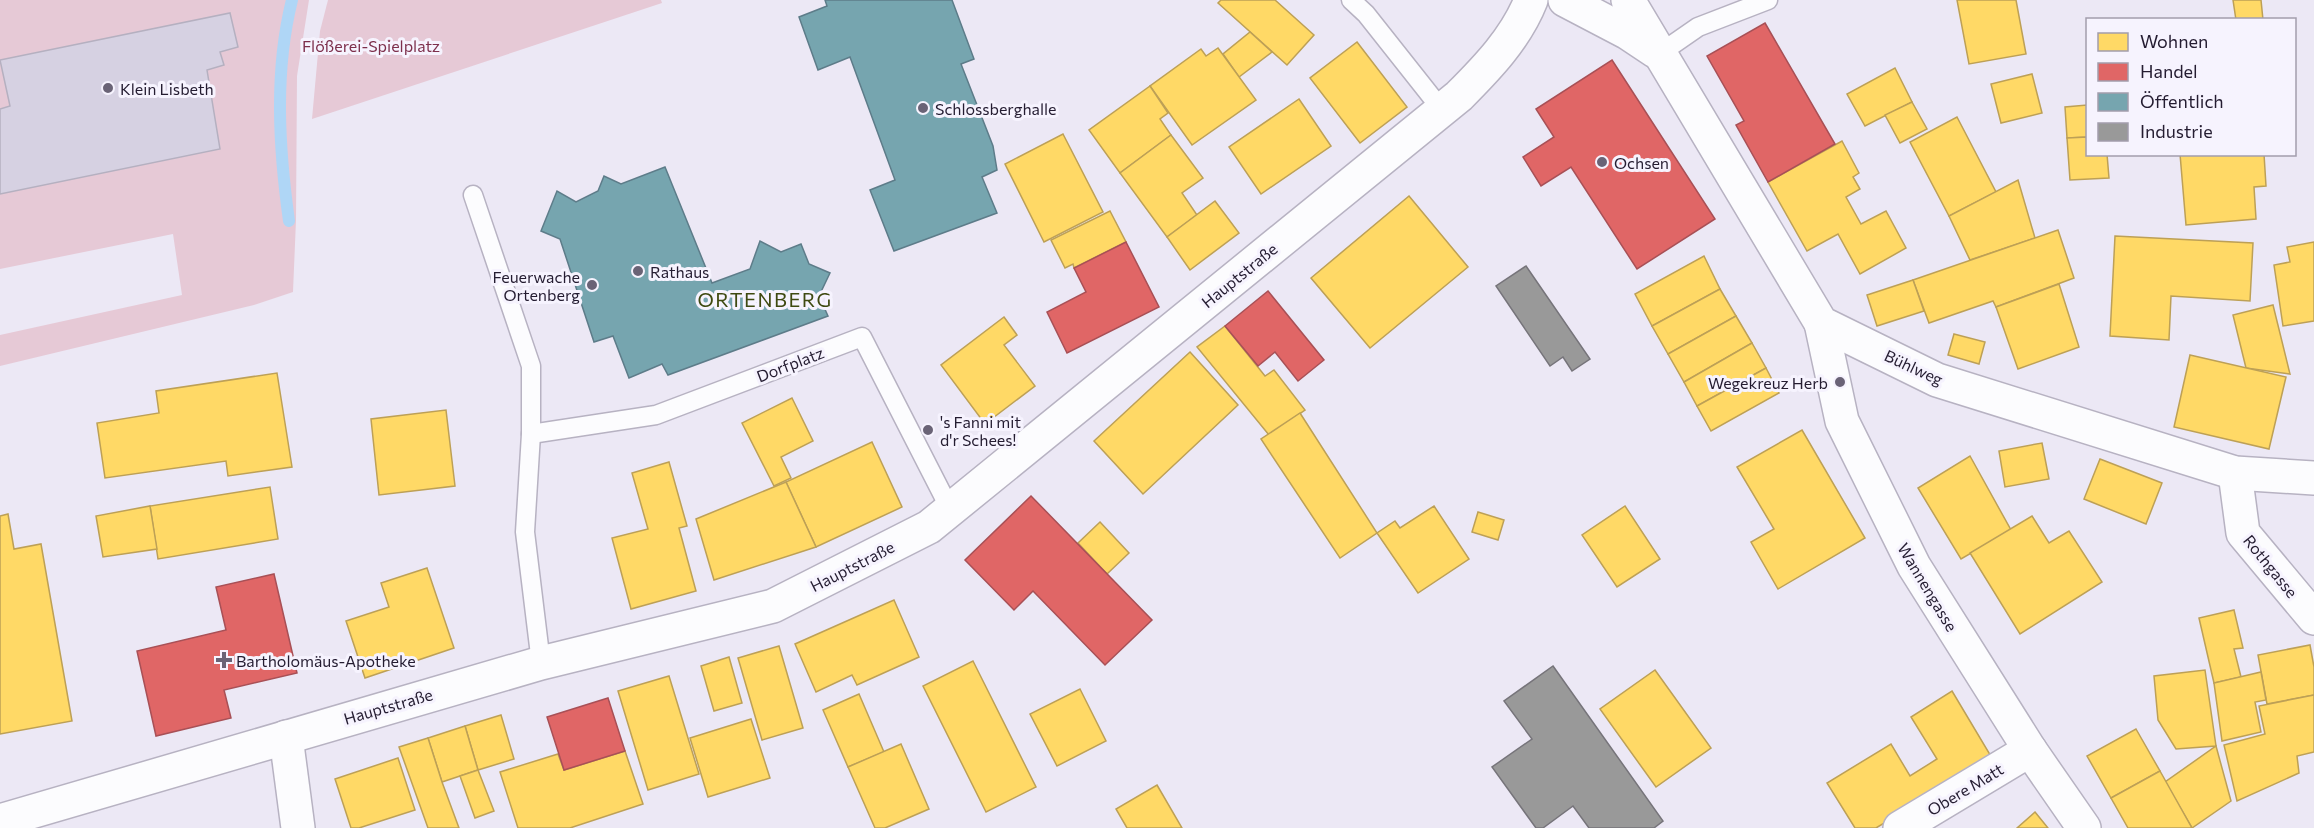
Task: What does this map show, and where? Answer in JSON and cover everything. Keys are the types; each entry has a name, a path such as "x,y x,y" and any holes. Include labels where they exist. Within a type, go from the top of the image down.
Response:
{"street":[{"name":"Hauptstraße","path":"0,821 541,663 773,606 929,527 1442,110 1492,63 1524,16 1531,0"},
{"path":"1565,0 1628,33 1659,54"},
{"path":"1628,0 1821,323"},
{"name":"Bühlweg","path":"1821,323 1937,380 2235,472 2314,478"},
{"name":"Wannengasse","path":"1821,323 1842,421 1914,566 2030,750 2084,828"},
{"name":"Rothgasse","path":"2235,472 2243,533 2314,618"},
{"path":"286,737 298,828"},
{"name":"Obere Matt","path":"1900,828 2030,750"}],"lane":[{"path":"1351,0 1366,14 1442,110"},
{"path":"1659,54 1698,27 1768,0"},
{"path":"473,195 531,366 531,434 525,532 541,663"},
{"name":"Dorfplatz","path":"531,434 656,415 862,337 950,509"}],"green space":[{"path":"0,0 309,0 297,76 293,292 254,305 0,366 0,335 182,295 173,234 0,269"},
{"name":"Flößerei-Spielplatz","path":"328,0 661,0 662,3 312,119 320,31"}],"building: Wohnen":[{"path":"1221,0 1275,0 1314,35 1287,65 1218,3"},
{"path":"1957,0 2016,0 2026,54 1969,64"},
{"path":"2233,0 2261,0 2263,18 2236,18"},
{"path":"1250,32 1272,52 1239,77 1223,54"},
{"path":"1357,42 1407,107 1360,143 1310,78"},
{"path":"1218,48 1256,100 1192,145 1150,86 1201,49 1206,56"},
{"path":"1895,68 1912,102 1865,126 1847,94"},
{"path":"2032,74 2042,113 2001,123 1991,84"},
{"path":"1150,86 1168,113 1160,119 1171,135 1120,173 1089,130"},
{"path":"1299,99 1331,146 1261,194 1229,147"},
{"path":"1912,102 1927,129 1900,143 1885,115"},
{"path":"2086,105 2086,137 2067,138 2065,107"},
{"path":"1957,117 1996,192 1949,216 1910,142"},
{"path":"1063,134 1103,212 1044,242 1005,164"},
{"path":"1171,135 1203,178 1182,193 1197,215 1167,237 1120,173"},
{"path":"2086,137 2086,156 2107,156 2109,178 2070,180 2067,138"},
{"path":"1842,141 1859,173 1853,177 1860,189 1846,197 1861,224 1886,211 1906,248 1860,274 1838,234 1807,251 1768,182"},
{"path":"2180,156 2264,156 2266,186 2254,187 2256,219 2186,225"},
{"path":"2018,180 2035,238 1970,260 1949,216"},
{"path":"1409,196 1468,267 1370,348 1311,278"},
{"path":"1215,201 1239,233 1190,270 1167,237"},
{"path":"1110,211 1126,242 1074,268 1073,264 1065,268 1051,240"},
{"path":"2058,230 2074,278 1996,307 1993,301 1929,323 1913,280"},
{"path":"2115,236 2253,243 2250,301 2171,296 2169,340 2110,336"},
{"path":"2314,242 2314,321 2283,326 2274,265 2290,262 2287,247"},
{"path":"1704,256 1720,289 1652,326 1635,294"},
{"path":"1913,280 1924,311 1877,326 1867,295"},
{"path":"2059,284 2079,347 2018,369 1996,307"},
{"path":"1720,289 1736,316 1668,354 1652,326"},
{"path":"2273,305 2290,374 2246,368 2233,315"},
{"path":"1736,316 1752,343 1684,382 1668,354"},
{"path":"1004,317 1017,335 1004,345 1035,386 985,424 941,365"},
{"path":"1225,326 1265,376 1274,370 1305,410 1269,435 1197,347"},
{"path":"1954,334 1985,342 1979,364 1948,355"},
{"path":"1752,343 1766,368 1697,406 1684,382"},
{"path":"1190,352 1238,405 1143,494 1094,441"},
{"path":"2190,355 2286,377 2269,449 2174,427"},
{"path":"1766,368 1779,393 1711,431 1697,406"},
{"path":"277,373 292,467 228,476 226,461 105,478 97,423 159,413 156,391"},
{"path":"792,398 813,441 781,457 791,478 774,486 742,423"},
{"path":"446,410 455,486 379,495 371,419"},
{"path":"1300,413 1377,533 1340,558 1261,439"},
{"path":"1802,430 1865,538 1778,589 1751,542 1774,529 1737,467"},
{"path":"872,442 902,507 816,547 786,482"},
{"path":"2042,443 2049,479 2005,487 1999,451"},
{"path":"1970,456 2011,530 1961,559 1918,488"},
{"path":"2100,459 2162,483 2146,524 2084,499"},
{"path":"669,462 687,526 679,528 696,591 631,609 612,538 648,529 632,473"},
{"path":"786,482 816,547 714,580 696,519"},
{"path":"270,487 278,539 158,559 150,506"},
{"path":"150,506 157,549 103,557 96,516"},
{"path":"1434,506 1469,559 1418,593 1377,533 1395,521 1400,528"},
{"path":"1625,506 1660,559 1617,587 1582,535"},
{"path":"1478,512 1504,520 1498,540 1472,532"},
{"path":"8,514 14,549 41,544 72,721 0,734 0,516"},
{"path":"2032,516 2049,543 2069,531 2102,582 2020,634 1970,553"},
{"path":"1100,522 1129,553 1107,574 1078,543"},
{"path":"427,568 454,648 365,678 346,621 389,607 381,583"},
{"path":"894,600 919,657 857,685 852,675 816,692 795,644"},
{"path":"2234,610 2243,648 2234,649 2241,677 2214,683 2199,618"},
{"path":"2310,645 2314,667 2314,695 2267,704 2258,655"},
{"path":"779,646 803,728 762,740 738,658"},
{"path":"729,657 742,703 714,711 701,666"},
{"path":"973,661 1036,787 986,812 923,686"},
{"path":"1655,670 1711,748 1656,787 1600,709"},
{"path":"2205,670 2216,746 2176,749 2158,720 2154,676"},
{"path":"2261,672 2266,700 2255,702 2261,732 2222,741 2214,683"},
{"path":"669,676 699,774 648,790 618,691"},
{"path":"1080,689 1106,741 1057,766 1030,714"},
{"path":"1952,691 1992,758 1876,828 1855,828 1827,783 1891,744 1910,776 1937,759 1911,717"},
{"path":"859,694 884,752 848,767 823,710"},
{"path":"2314,695 2314,752 2297,756 2299,773 2237,801 2224,745 2265,734 2259,706"},
{"path":"501,715 514,759 478,770 465,726"},
{"path":"751,719 770,778 708,797 690,738"},
{"path":"465,726 478,770 442,782 428,738"},
{"path":"2136,729 2160,771 2111,798 2087,756"},
{"path":"428,738 459,828 428,828 399,747"},
{"path":"901,744 929,809 885,828 875,828 848,767"},
{"path":"2216,746 2231,801 2192,828 2165,782"},
{"path":"625,751 643,804 570,828 518,828 500,772 558,754 564,770"},
{"path":"398,758 415,810 359,828 351,828 335,779"},
{"path":"478,770 494,811 475,818 460,776"},
{"path":"2160,771 2192,828 2128,828 2111,798"},
{"path":"1157,785 1182,828 1127,828 1116,809"},
{"path":"2035,812 2048,828 2017,828"}],"building: Handel":[{"path":"1765,23 1835,144 1768,182 1736,125 1744,121 1707,56"},
{"name":"Ochsen","path":"1612,60 1715,219 1637,269 1571,167 1541,186 1523,157 1554,137 1536,109"},
{"path":"1126,242 1159,307 1067,353 1047,312 1086,292 1074,268"},
{"path":"1268,291 1324,360 1298,381 1275,352 1258,366 1225,326"},
{"path":"1031,496 1152,620 1105,665 1033,591 1014,610 965,560"},
{"path":"274,574 297,673 224,690 231,718 156,736 137,651 226,630 216,587"},
{"path":"608,698 625,751 564,770 547,717"}],"building: Öffentlich":[{"name":"Schlossberghalle","path":"825,0 952,0 974,59 961,64 993,146 997,170 982,177 997,213 894,251 870,190 895,180 850,57 818,70 799,17 827,6"},
{"name":"Rathaus","path":"665,167 712,283 750,269 760,241 781,252 801,244 809,264 830,273 819,296 828,316 668,375 662,364 629,378 613,336 594,342 560,239 541,231 557,191 576,202 598,191 604,176 621,184"}],"building: Industrie":[{"path":"1526,266 1590,359 1572,371 1563,357 1550,366 1496,286"},
{"path":"1553,666 1663,821 1654,828 1589,828 1573,806 1543,828 1536,828 1492,767 1532,739 1504,701"}],"building: Sonstige":[{"name":"Klein Lisbeth","path":"230,13 238,47 220,52 224,65 207,70 220,149 0,194 0,109 10,106 0,60"}],"waterway":[{"path":"289,221 280,110 286,27 292,0"}],"place":[{"name":"Klein Lisbeth","path":"108,88"},
{"name":"Schlossberghalle","path":"923,108"},
{"name":"Ochsen","path":"1602,162"},
{"name":"Rathaus","path":"638,271"},
{"name":"Feuerwache Ortenberg","path":"592,285"},
{"name":"Wegekreuz Herb","path":"1840,382"},
{"name":"'s Fanni mit d'r Schees!","path":"928,430"},
{"name":"Bartholomäus-Apotheke","path":"224,660"}],"district":[{"name":"ORTENBERG","path":"765,299"}]}
